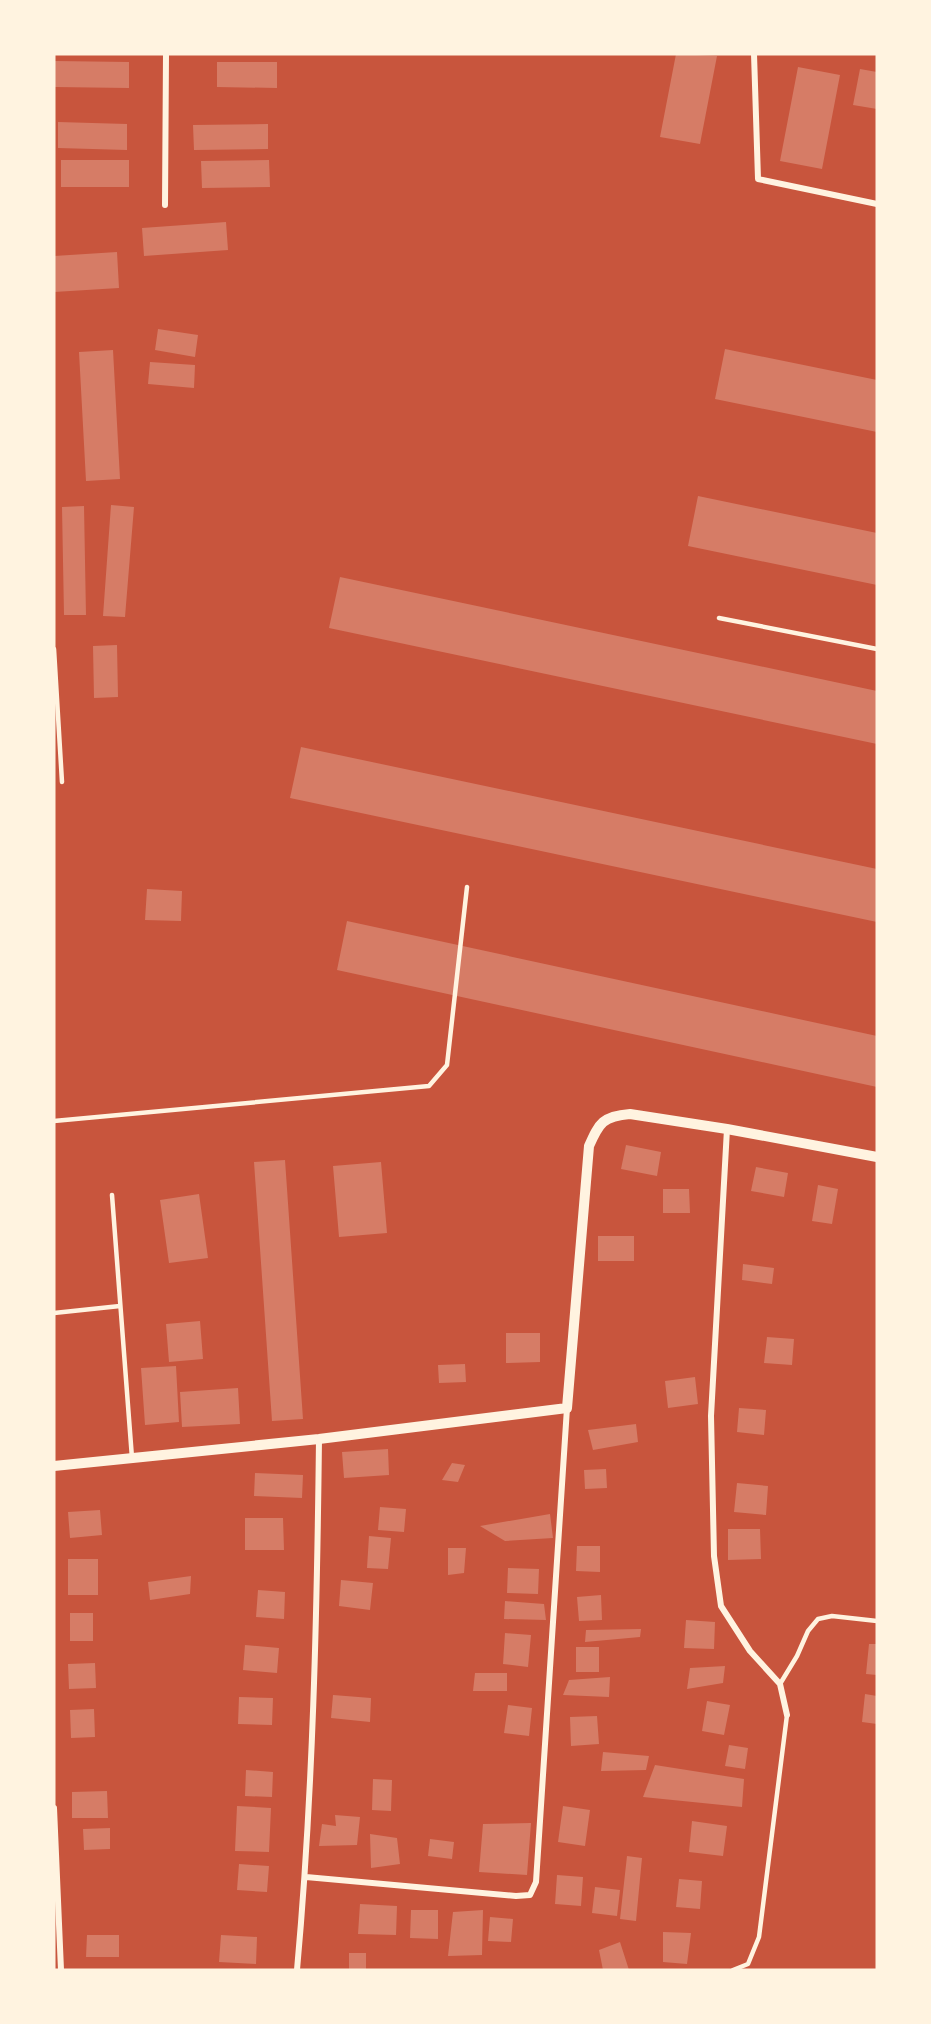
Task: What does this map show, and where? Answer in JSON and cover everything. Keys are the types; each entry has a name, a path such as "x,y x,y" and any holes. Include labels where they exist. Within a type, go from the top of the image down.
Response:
{"street":[{"path":"165,205 166,54"},
{"path":"754,54 758,179 877,204"},
{"path":"306,1877 516,1896 530,1895 536,1882 567,1408 589,1146 598,1126 606,1119 616,1115 630,1114 727,1129 877,1157"},
{"path":"727,1129 711,1416 714,1556 721,1606 750,1651 780,1684 787,1715"},
{"path":"54,1466 319,1439 567,1408"},
{"path":"297,1970 306,1877 318,1544 319,1439"},
{"path":"54,1808 62,1970"}],"lane":[{"path":"719,618 877,649"},
{"path":"54,649 62,782"},
{"path":"54,1121 429,1086 447,1065 467,887"},
{"path":"112,1195 132,1458"},
{"path":"54,1313 120,1306"},
{"path":"780,1684 797,1656 808,1631 818,1618 832,1616 877,1622"},
{"path":"733,1970 748,1964 759,1937 787,1715"}],"building":[{"path":"676,54 717,56 700,144 660,137"},
{"path":"55,61 129,62 129,88 55,87"},
{"path":"217,62 277,62 277,88 217,87"},
{"path":"798,67 840,75 822,169 780,161"},
{"path":"860,69 877,72 877,109 853,105"},
{"path":"58,122 127,124 127,150 58,148"},
{"path":"268,124 268,149 194,150 193,125"},
{"path":"61,160 129,160 129,187 61,187"},
{"path":"269,160 270,187 202,188 201,161"},
{"path":"226,222 228,250 144,256 142,228"},
{"path":"117,252 119,288 54,292 54,256"},
{"path":"158,329 198,335 195,357 155,350"},
{"path":"725,349 877,380 877,432 715,399"},
{"path":"113,350 120,479 86,481 79,352"},
{"path":"150,362 195,365 194,388 148,384"},
{"path":"698,496 877,533 877,585 688,546"},
{"path":"111,505 134,507 125,617 103,616"},
{"path":"84,506 86,615 64,615 62,507"},
{"path":"340,577 877,691 877,744 329,628"},
{"path":"117,645 118,697 94,698 93,646"},
{"path":"301,747 877,869 877,922 290,798"},
{"path":"147,889 182,891 181,921 145,920"},
{"path":"347,921 877,1036 877,1087 337,970"},
{"path":"626,1145 661,1152 657,1176 621,1169"},
{"path":"285,1160 303,1419 272,1421 254,1162"},
{"path":"381,1162 387,1233 339,1237 333,1166"},
{"path":"756,1167 788,1173 784,1197 751,1191"},
{"path":"818,1185 838,1189 832,1224 812,1221"},
{"path":"663,1189 689,1189 690,1213 663,1213"},
{"path":"199,1194 208,1258 169,1263 160,1200"},
{"path":"598,1236 634,1236 634,1261 598,1261"},
{"path":"743,1264 774,1268 772,1284 742,1280"},
{"path":"200,1321 203,1359 169,1362 166,1324"},
{"path":"506,1333 540,1333 540,1362 506,1363"},
{"path":"767,1337 794,1339 792,1365 764,1363"},
{"path":"465,1364 466,1382 439,1383 438,1365"},
{"path":"176,1366 179,1422 145,1425 141,1368"},
{"path":"695,1377 698,1404 668,1408 665,1381"},
{"path":"238,1388 240,1424 182,1427 180,1392"},
{"path":"739,1408 766,1410 764,1435 737,1432"},
{"path":"636,1424 638,1442 593,1450 588,1430"},
{"path":"388,1449 389,1475 344,1478 342,1452"},
{"path":"452,1463 465,1465 458,1482 442,1480"},
{"path":"606,1469 607,1488 585,1489 584,1470"},
{"path":"255,1473 303,1475 302,1498 254,1496"},
{"path":"737,1483 768,1486 766,1515 734,1512"},
{"path":"380,1507 406,1509 404,1532 378,1530"},
{"path":"100,1510 102,1535 70,1538 68,1512"},
{"path":"550,1514 553,1538 505,1541 480,1526"},
{"path":"245,1518 283,1518 284,1550 245,1550"},
{"path":"728,1529 760,1529 761,1559 728,1560"},
{"path":"369,1536 391,1538 388,1569 367,1568"},
{"path":"577,1546 600,1546 600,1572 576,1571"},
{"path":"448,1548 466,1548 464,1573 448,1575"},
{"path":"68,1559 98,1559 98,1595 68,1595"},
{"path":"508,1568 539,1569 538,1594 507,1593"},
{"path":"191,1576 190,1594 150,1600 148,1582"},
{"path":"341,1580 373,1583 370,1610 339,1606"},
{"path":"258,1590 285,1592 284,1619 256,1617"},
{"path":"601,1595 602,1620 579,1621 577,1597"},
{"path":"505,1601 544,1604 546,1620 504,1619"},
{"path":"70,1613 93,1613 93,1641 70,1641"},
{"path":"686,1620 715,1622 714,1649 684,1648"},
{"path":"641,1629 640,1637 585,1642 586,1630"},
{"path":"505,1633 531,1635 528,1667 503,1664"},
{"path":"869,1644 877,1644 877,1675 866,1674"},
{"path":"245,1645 279,1648 277,1673 243,1670"},
{"path":"576,1647 599,1647 599,1672 576,1672"},
{"path":"95,1663 96,1688 69,1689 68,1664"},
{"path":"725,1666 723,1683 687,1689 690,1668"},
{"path":"475,1673 507,1673 507,1691 473,1691"},
{"path":"610,1677 609,1697 563,1695 569,1680"},
{"path":"865,1694 877,1696 877,1724 862,1722"},
{"path":"333,1695 371,1698 370,1722 331,1718"},
{"path":"239,1697 273,1698 272,1725 238,1724"},
{"path":"707,1701 730,1705 724,1735 702,1731"},
{"path":"508,1705 532,1708 529,1736 504,1733"},
{"path":"94,1709 95,1737 71,1738 70,1710"},
{"path":"597,1716 599,1744 571,1746 570,1717"},
{"path":"729,1745 748,1748 745,1769 725,1766"},
{"path":"603,1752 649,1756 646,1770 601,1771"},
{"path":"655,1765 744,1779 742,1807 643,1797"},
{"path":"246,1770 273,1772 272,1797 245,1796"},
{"path":"373,1779 392,1780 391,1811 372,1810"},
{"path":"107,1791 108,1818 72,1818 72,1792"},
{"path":"237,1806 271,1808 269,1852 235,1851"},
{"path":"563,1806 590,1810 585,1846 558,1842"},
{"path":"335,1815 360,1817 357,1845 319,1846 322,1824 336,1826"},
{"path":"692,1821 727,1826 723,1856 689,1852"},
{"path":"531,1823 527,1875 479,1872 483,1824"},
{"path":"110,1828 110,1849 84,1850 83,1829"},
{"path":"370,1834 397,1838 400,1864 371,1868"},
{"path":"430,1839 454,1842 452,1859 428,1856"},
{"path":"627,1856 642,1858 636,1921 620,1919"},
{"path":"239,1864 269,1866 267,1892 237,1890"},
{"path":"557,1875 583,1877 581,1906 555,1904"},
{"path":"679,1879 702,1881 700,1909 676,1907"},
{"path":"595,1887 620,1890 617,1916 592,1913"},
{"path":"360,1904 397,1906 396,1935 358,1934"},
{"path":"411,1910 438,1910 438,1939 410,1938"},
{"path":"483,1910 482,1955 448,1956 453,1912"},
{"path":"490,1917 513,1919 511,1942 488,1941"},
{"path":"663,1932 691,1933 687,1964 663,1962"},
{"path":"87,1935 119,1935 119,1957 86,1957"},
{"path":"221,1935 257,1937 256,1964 219,1962"},
{"path":"620,1942 629,1970 603,1970 599,1950"},
{"path":"349,1953 366,1953 366,1970 349,1970"}]}
